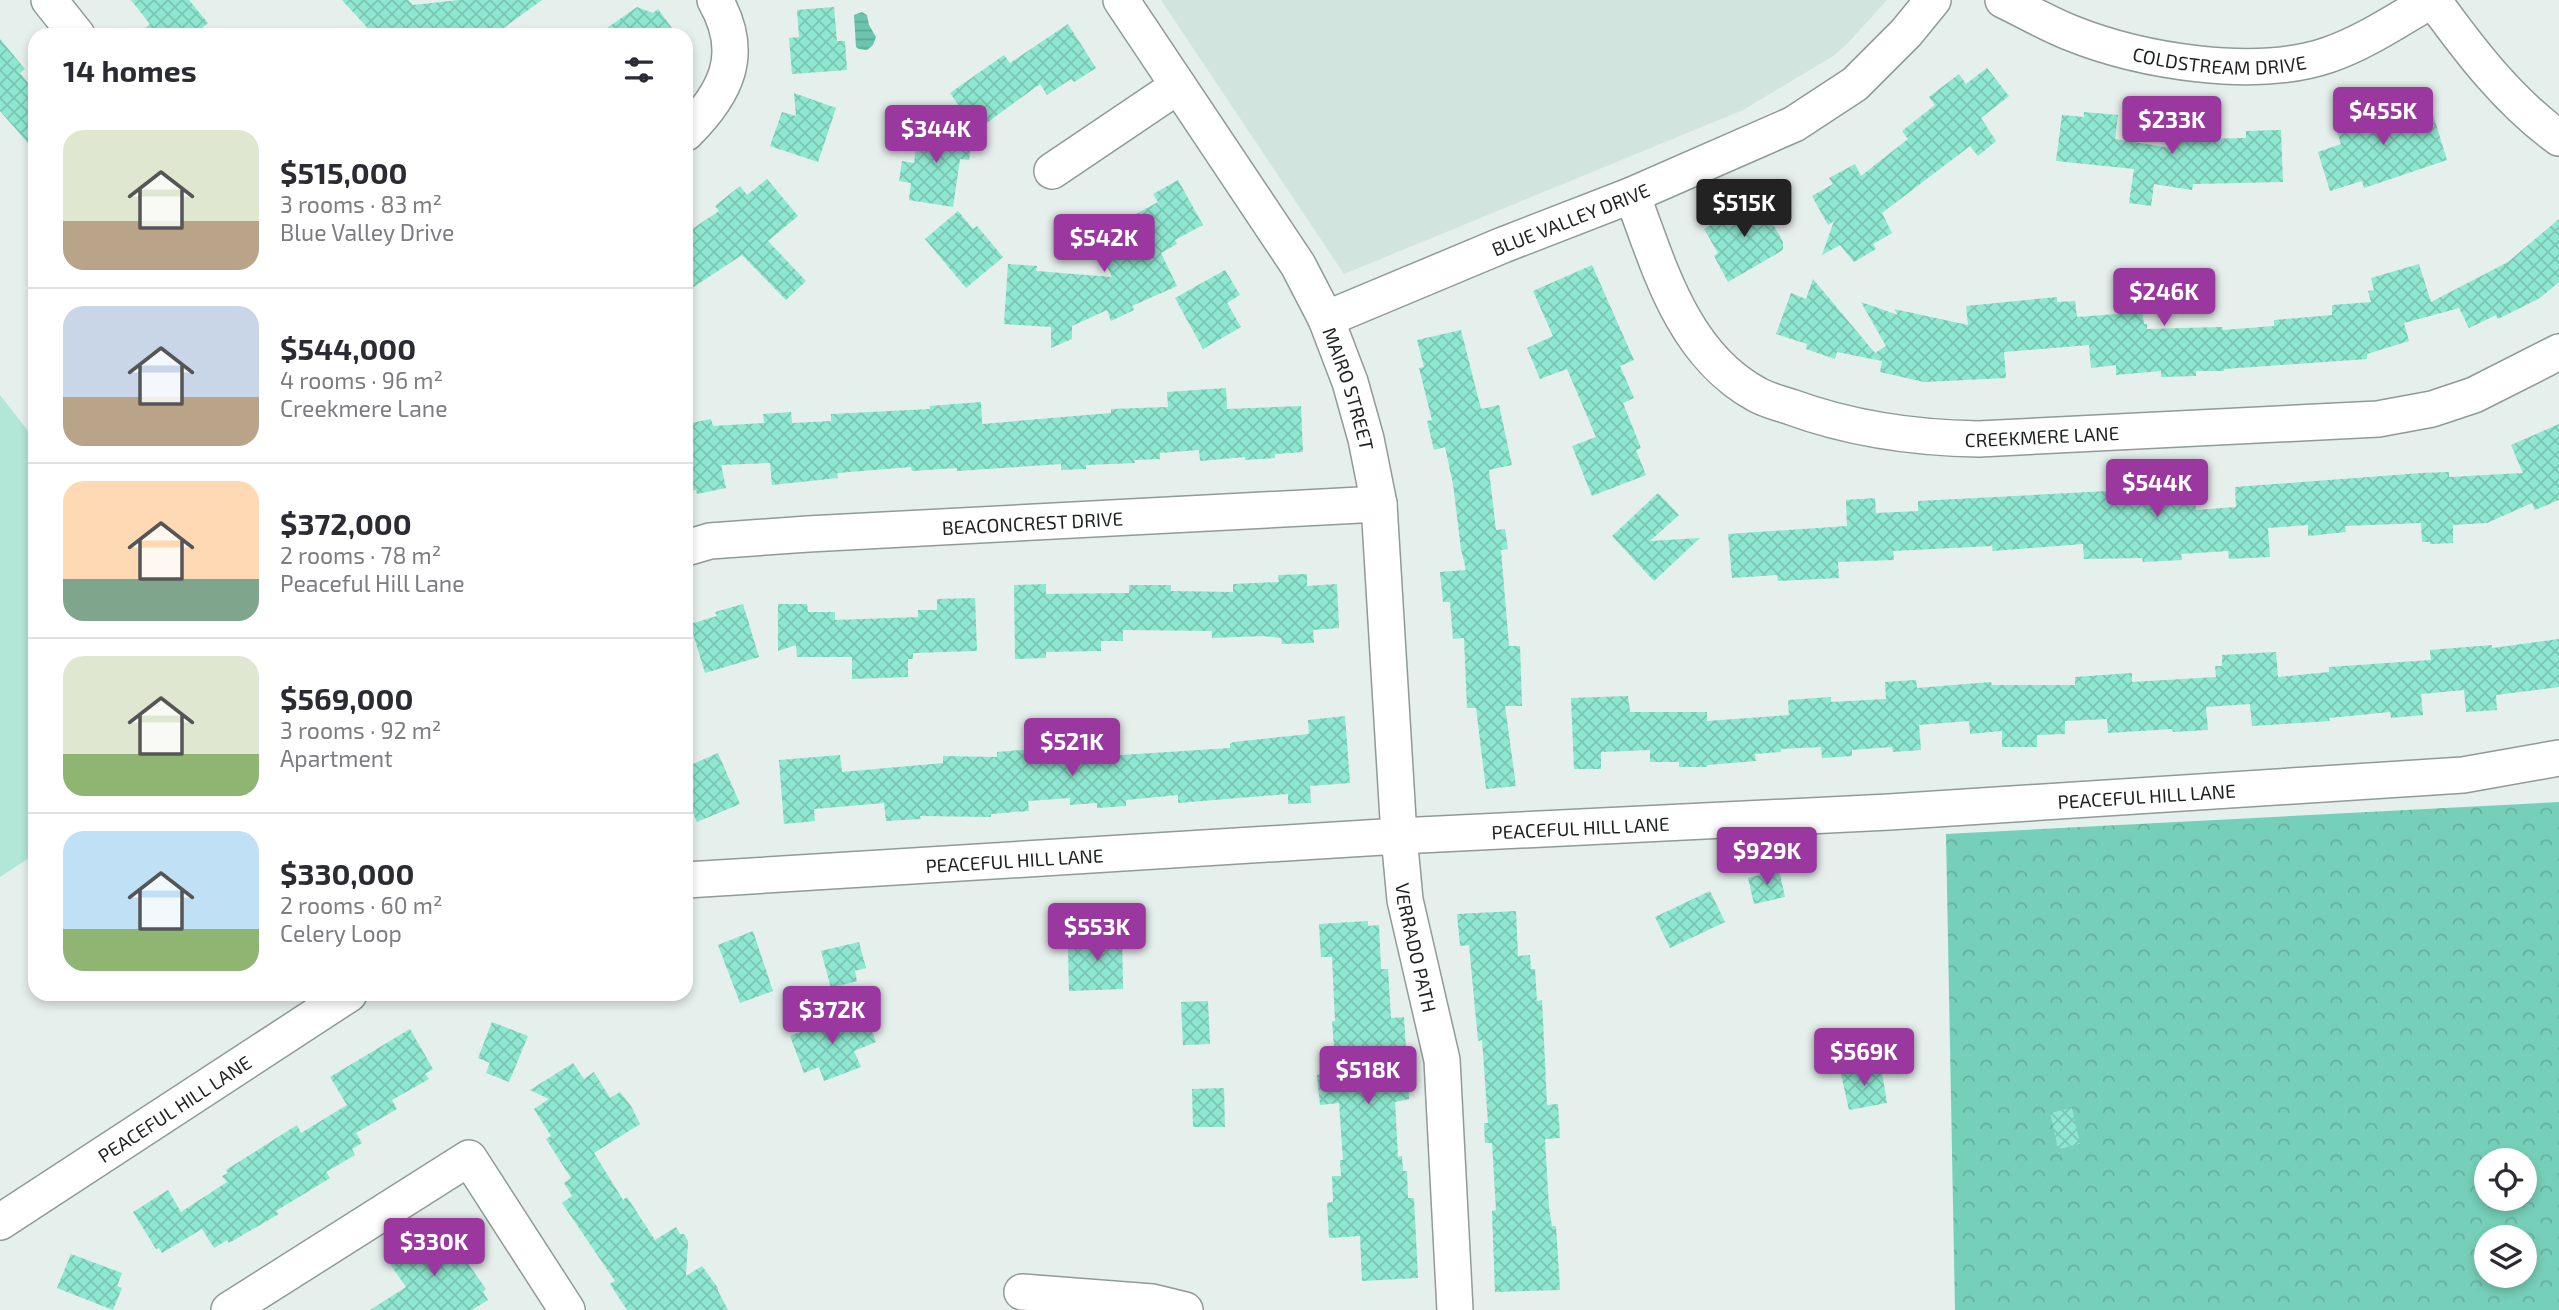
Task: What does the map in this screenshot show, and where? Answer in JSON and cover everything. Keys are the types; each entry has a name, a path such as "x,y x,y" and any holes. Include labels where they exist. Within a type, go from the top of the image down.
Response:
{"street":[{"path":"49,0 72,28"},
{"path":"693,126 706,113 724,84 730,58 727,32 715,0"},
{"name":"MAIRO STREET","path":"1121,0 1298,265 1326,319 1350,382 1366,439 1379,504 1399,836"},
{"name":"BLUE VALLEY DRIVE","path":"1326,319 1503,245 1632,195 1794,124 1825,105 1863,76 1906,33 1933,0"},
{"name":"COLDSTREAM DRIVE","path":"2003,0 2068,32 2104,46 2204,65 2256,65 2294,62 2328,55 2433,0"},
{"path":"2433,0 2460,38 2503,88 2559,138"},
{"path":"1052,171 1178,86"},
{"name":"CREEKMERE LANE","path":"1632,195 1667,285 1683,318 1706,352 1730,376 1757,395 1812,415 1853,425 1933,438 1993,438 2378,419 2432,409 2474,395 2559,352"},
{"name":"BEACONCREST DRIVE","path":"693,546 710,541 796,535 1379,504"},
{"name":"PEACEFUL HILL LANE","path":"693,880 1399,836 1889,812 2463,775 2559,758"},
{"name":"VERRADO PATH","path":"1399,836 1405,900 1442,1060 1455,1310"},
{"name":"PEACEFUL HILL LANE","path":"0,1222 338,1001"},
{"path":"229,1310 469,1158 567,1310"},
{"path":"1022,1292 1152,1302 1185,1310"}],"shaded area":[{"path":"1161,0 1887,0 1833,56 1743,110 1344,274"},
{"path":"862,12 867,15 876,37 867,50 856,47 854,15"},
{"path":"0,395 28,431 28,859 0,877"}],"green space":[{"path":"2559,802 2559,1310 1955,1310 1946,834"}],"building":[{"path":"131,0 189,0 208,23 202,28 145,28 150,24"},
{"path":"342,0 408,0 413,5 459,0 542,0 504,28 368,28"},
{"path":"637,7 653,13 658,9 672,28 607,28"},
{"path":"834,7 837,41 845,41 847,70 792,74 789,38 799,37 797,10"},
{"path":"1068,24 1096,68 1074,82 1071,79 1047,95 1040,84 977,130 950,93 1004,55 1010,63"},
{"path":"0,39 25,69 20,73 28,83 28,143 0,111"},
{"path":"1987,68 2009,96 1981,118 1996,141 1978,156 1970,146 1882,213 1892,233 1873,244 1876,249 1854,262 1840,245 1822,255 1834,221 1828,225 1812,196 1833,184 1829,178 1855,164 1861,176 1908,139 1902,131 1935,105 1929,97 1959,74 1966,84"},
{"path":"794,93 836,108 818,162 770,146 782,112 796,116"},
{"path":"2405,98 2411,114 2431,108 2447,160 2364,188 2362,181 2330,191 2318,152 2341,144 2336,129 2381,114 2379,107"},
{"path":"2084,112 2118,115 2115,139 2171,148 2174,124 2201,128 2199,139 2246,138 2246,131 2281,130 2283,182 2193,184 2192,190 2154,184 2151,206 2129,203 2134,169 2056,161 2062,115 2084,117"},
{"path":"919,125 973,133 969,160 960,159 953,207 909,200 911,183 899,181 902,161 914,163"},
{"path":"767,179 798,216 768,241 806,281 786,300 742,255 693,287 693,228 719,211 715,206 740,186 747,195"},
{"path":"1178,180 1203,225 1175,240 1177,244 1161,253 1177,286 1132,306 1134,310 1111,321 1107,310 1072,326 1072,339 1051,348 1051,327 1004,324 1008,264 1037,266 1036,271 1112,277 1102,255 1138,238 1127,219 1158,202 1153,194"},
{"path":"1758,197 1783,242 1783,250 1728,282 1714,256 1718,253 1704,229"},
{"path":"958,211 973,229 977,226 1003,257 966,288 925,239"},
{"path":"2559,219 2559,282 2540,298 2498,319 2496,315 2469,328 2459,308 2404,323 2409,341 2367,354 2367,359 2196,371 2196,376 2161,377 2161,371 2116,375 2116,365 2091,368 2089,345 2004,352 2006,378 1924,382 1880,372 1882,361 1837,352 1835,359 1806,349 1807,344 1776,334 1791,293 1806,299 1813,279 1875,353 1886,346 1861,302 1898,315 1894,309 1968,325 1966,306 2057,297 2057,302 2075,301 2077,317 2142,312 2147,329 2222,327 2223,330 2274,326 2274,320 2332,315 2332,305 2371,302 2368,291 2374,290 2371,278 2419,264 2431,302 2508,262"},
{"path":"1592,265 1634,360 1620,366 1634,398 1623,403 1641,448 1636,450 1646,475 1592,496 1572,446 1596,437 1567,369 1540,379 1527,348 1553,336 1533,291"},
{"path":"1225,270 1240,295 1227,303 1241,327 1203,349 1175,298"},
{"path":"1461,330 1481,409 1499,405 1512,465 1489,470 1496,530 1505,529 1508,549 1501,550 1509,646 1520,646 1522,706 1505,706 1516,786 1486,789 1476,708 1467,708 1464,638 1453,639 1450,602 1443,602 1440,572 1466,570 1445,447 1434,450 1427,421 1432,420 1419,368 1424,367 1417,340"},
{"path":"1226,388 1227,409 1301,406 1303,452 1275,454 1275,458 1245,460 1245,457 1200,461 1199,450 1160,453 1160,459 1134,460 1135,463 1086,465 1086,469 1061,470 1061,464 957,471 957,468 912,471 911,467 837,473 838,478 772,485 770,463 721,465 726,488 697,494 696,490 693,491 693,423 711,419 713,426 764,423 763,414 791,412 792,423 831,421 831,414 930,409 930,406 981,402 982,424 1111,413 1111,409 1168,407 1167,392"},
{"path":"2559,424 2559,500 2535,510 2532,503 2487,523 2453,525 2453,543 2422,542 2421,523 2345,526 2346,532 2308,536 2308,525 2268,528 2270,557 2229,559 2228,551 2181,554 2182,560 2143,562 2142,558 2084,559 2083,544 1993,551 1992,546 1893,551 1894,560 1838,562 1839,578 1778,581 1777,575 1732,578 1728,534 1847,526 1846,500 1875,498 1876,513 1918,511 1918,501 2127,490 2127,498 2195,494 2196,510 2236,507 2235,487 2422,473 2449,472 2449,477 2523,473 2511,445"},
{"path":"1658,493 1679,515 1650,541 1700,538 1654,581 1612,536"},
{"path":"1307,574 1307,586 1337,584 1339,628 1313,630 1314,643 1282,644 1281,638 1263,636 1212,638 1212,631 1123,630 1123,641 1101,641 1101,651 1046,652 1046,658 1015,659 1014,585 1046,584 1046,594 1129,593 1129,585 1171,585 1171,591 1233,592 1233,584 1279,582 1278,575"},
{"path":"975,598 977,651 913,653 913,659 908,659 908,677 852,679 852,657 797,657 796,645 778,651 778,604 807,604 808,612 835,612 835,620 918,617 918,610 937,610 937,599"},
{"path":"743,604 759,657 705,673 693,634 693,623 717,616 715,612"},
{"path":"2559,639 2559,687 2496,695 2497,710 2466,712 2464,690 2421,694 2423,715 2391,718 2390,712 2329,718 2330,721 2252,726 2250,704 2206,707 2208,730 2108,733 2107,719 2065,721 2065,734 2037,735 2037,747 2002,747 2002,731 1970,734 1969,721 1919,725 1921,750 1893,752 1892,747 1852,750 1852,756 1822,758 1821,747 1781,749 1781,752 1755,754 1756,761 1707,767 1679,767 1679,762 1650,762 1650,750 1601,752 1601,769 1574,769 1571,698 1628,696 1630,712 1707,712 1707,721 1789,715 1788,700 1831,697 1831,702 1886,699 1885,682 1916,680 1917,688 1991,682 1992,685 2075,685 2075,677 2132,673 2132,682 2216,677 2215,666 2222,666 2222,655 2276,652 2278,677 2329,672 2329,667 2431,660 2430,650 2492,645 2492,648"},
{"path":"1345,716 1350,783 1310,786 1311,803 1288,804 1288,794 1178,803 1178,795 1126,800 1126,806 1097,808 1097,803 1070,805 1070,798 1028,801 1029,811 991,814 991,817 920,816 921,819 886,821 884,803 814,809 815,821 784,824 779,760 840,755 842,772 943,763 943,756 997,757 997,752 1058,747 1059,759 1230,748 1233,742 1309,734 1308,720"},
{"path":"718,753 740,804 697,822 693,813 693,764"},
{"path":"1779,870 1785,897 1754,904 1748,878"},
{"path":"1710,891 1725,922 1670,948 1655,917"},
{"path":"1516,911 1518,956 1530,955 1531,969 1535,969 1537,1001 1542,1000 1547,1105 1558,1104 1560,1138 1545,1139 1549,1208 1552,1226 1556,1226 1560,1290 1495,1292 1492,1211 1496,1210 1492,1143 1485,1143 1484,1123 1488,1123 1482,1040 1478,1041 1469,945 1460,946 1457,914"},
{"path":"1368,921 1368,926 1379,925 1381,969 1388,969 1391,1018 1404,1017 1409,1099 1395,1102 1398,1157 1402,1156 1403,1171 1407,1171 1408,1198 1414,1198 1418,1278 1362,1281 1360,1236 1329,1238 1327,1203 1333,1202 1332,1176 1341,1176 1340,1160 1343,1160 1339,1103 1320,1105 1317,1075 1336,1073 1332,1021 1335,1021 1332,957 1321,957 1319,924"},
{"path":"753,931 773,991 740,1003 718,945"},
{"path":"1122,932 1123,989 1069,991 1068,947 1084,947 1084,933"},
{"path":"859,942 866,968 855,971 857,981 831,988 821,951"},
{"path":"1208,1001 1210,1044 1183,1045 1181,1002"},
{"path":"838,1011 845,1029 868,1020 876,1042 854,1051 861,1067 824,1081 819,1067 804,1073 790,1036 814,1027 812,1021"},
{"path":"492,1022 528,1036 509,1082 486,1073 490,1063 478,1058"},
{"path":"410,1029 433,1069 425,1074 429,1079 392,1100 397,1109 356,1133 362,1143 352,1149 355,1155 326,1172 330,1178 276,1211 279,1214 229,1243 227,1240 214,1248 202,1229 162,1253 159,1248 156,1249 133,1212 168,1190 181,1212 227,1182 222,1176 228,1173 226,1170 297,1125 301,1133 347,1105 330,1077"},
{"path":"573,1063 584,1079 594,1072 610,1098 620,1092 640,1124 594,1153 623,1200 627,1197 655,1240 676,1227 680,1234 684,1234 688,1241 686,1276 702,1266 718,1288 728,1310 627,1310 610,1284 615,1281 562,1203 572,1196 564,1183 571,1178 546,1139 551,1136 534,1109 549,1099 530,1090"},
{"path":"1881,1067 1887,1103 1849,1110 1841,1074"},
{"path":"1224,1088 1225,1127 1193,1127 1192,1089"},
{"path":"2072,1108 2080,1144 2058,1149 2050,1113"},
{"path":"431,1231 438,1241 447,1234 486,1289 483,1292 488,1300 472,1310 370,1310 406,1287 388,1261"},
{"path":"71,1254 122,1273 117,1286 122,1288 113,1310 57,1288"}]}
